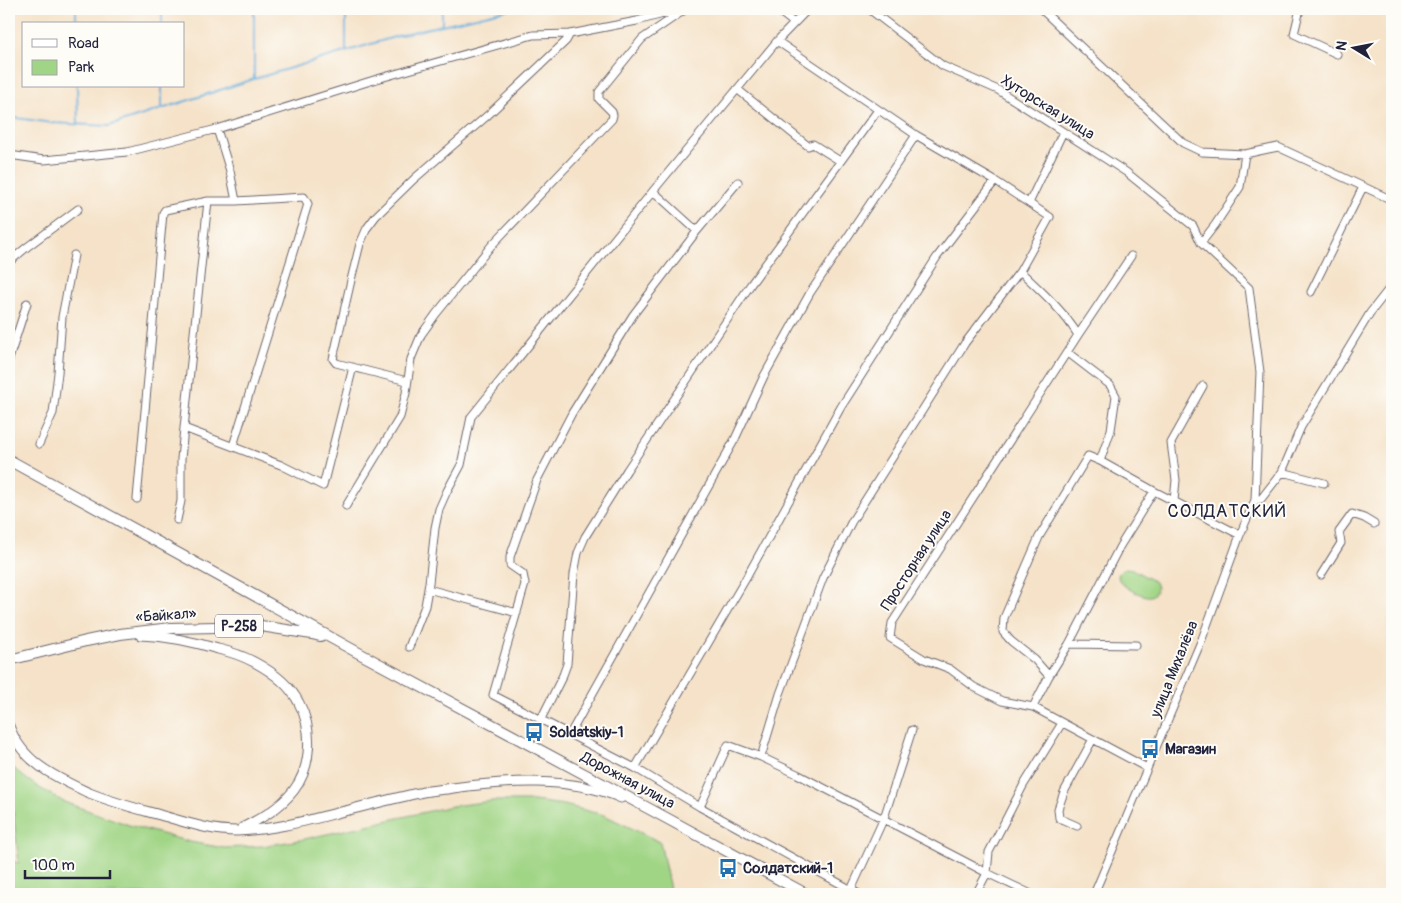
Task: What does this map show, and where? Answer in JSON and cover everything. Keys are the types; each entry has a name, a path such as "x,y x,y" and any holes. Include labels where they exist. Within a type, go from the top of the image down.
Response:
{"highway":[{"path":"9,460 355,651"},
{"name":"«Байкал»","path":"9,660 86,640 171,628 261,626 312,634 355,651"},
{"name":"Дорожная улица","path":"355,651 657,812 806,894"}],"main road":[{"path":"120,634 167,636 234,653 253,661 270,672 286,685 299,702 306,719 309,743 302,777 294,789 273,811 237,830"},
{"path":"9,726 19,747 32,761 48,773 65,782 98,796 198,826 221,830 261,829 295,823 421,792 488,784 538,783 593,788 657,812"}],"street":[{"path":"9,155 44,160 127,152 217,129 377,79 533,35 570,34 684,9"},
{"path":"346,506 400,417 411,359 421,335 491,246 612,119 612,112 599,99 599,92 642,39 684,9"},
{"path":"776,9 794,23"},
{"path":"408,647 425,606 439,509 461,465 471,418 737,89 777,41 808,9"},
{"name":"Хуторская улица","path":"869,9 943,66 998,90 1126,172 1193,226 1201,243 1249,288 1260,372 1255,500"},
{"path":"1041,9 1183,143 1202,152 1245,154 1278,147 1392,200"},
{"path":"1300,9 1294,34 1337,54"},
{"path":"407,381 336,362 333,359 360,244 367,228 376,216 414,179 495,108 566,41 570,34"},
{"path":"761,757 780,694 823,578 852,520 965,343 1020,271 1050,217 916,135 777,41"},
{"path":"737,89 808,146 813,144 840,161"},
{"path":"541,719 567,664 574,574 578,553 585,537 751,284 878,110"},
{"path":"217,129 230,171 236,201"},
{"path":"1029,203 1063,132"},
{"path":"570,734 735,439 764,376 810,293 916,135"},
{"path":"1201,243 1240,186 1245,154"},
{"path":"635,768 745,580 841,407 937,257 994,181"},
{"path":"738,182 697,231 633,315 572,413 536,480 510,557 510,565 523,574 525,584 493,694 635,768 700,807 859,894"},
{"path":"1312,292 1363,187"},
{"path":"653,191 697,231"},
{"path":"137,499 163,213 165,210 208,201 304,197 308,204 233,446"},
{"path":"176,520 181,500 181,459 208,201"},
{"path":"9,262 78,209"},
{"path":"39,444 53,413 62,316 74,255"},
{"name":"Просторная улица","path":"1131,256 892,623 890,638 924,659 950,669 974,687 1002,701 1033,707 1147,768"},
{"path":"1020,271 1060,309 1078,335"},
{"path":"1255,500 1261,499 1282,472 1301,427 1370,313 1392,285"},
{"path":"9,359 27,303"},
{"path":"1067,352 1110,385 1116,396 1110,430 1100,461"},
{"path":"184,428 281,465 323,486 353,367"},
{"path":"1174,501 1176,480 1171,443 1203,386"},
{"path":"1049,676 1035,660 1011,641 1003,632 1004,618 1039,537 1088,456 1240,535"},
{"path":"1282,472 1324,483"},
{"path":"1033,707 1069,644 1120,546 1154,491"},
{"name":"улица Михалёва","path":"1094,894 1202,639 1240,535 1255,500"},
{"path":"1321,575 1341,543 1339,532 1352,514 1374,524"},
{"path":"428,588 517,613"},
{"path":"1069,644 1136,645"},
{"path":"976,894 987,873 989,852 1023,786 1062,723"},
{"path":"851,890 884,818 912,730"},
{"path":"1077,826 1059,818 1058,808 1064,792 1093,739"},
{"path":"700,807 728,745 761,757 884,818 987,873 1032,894"}],"green space":[{"path":"1126,568 1132,569 1155,582 1157,588 1155,593 1146,596 1126,587 1118,577 1120,572"},
{"path":"9,763 21,775 64,802 129,825 190,842 224,848 262,846 300,840 452,806 492,801 534,801 564,805 604,815 660,842 671,894 9,894 9,860 19,863 9,786"}],"waterway":[{"path":"76,9 76,22"},
{"path":"162,9 162,22"},
{"path":"254,9 254,79"},
{"path":"346,9 346,51"},
{"path":"442,9 442,24"},
{"path":"9,117 52,123 109,126 254,79 408,33 510,9"},
{"path":"77,88 78,124"},
{"path":"162,88 162,109"}],"place":[{"name":"Soldatskiy-1","path":"534,732"},
{"name":"Магазин","path":"1150,749"},
{"name":"Солдатский-1","path":"728,868"}],"district":[{"name":"СОЛДАТСКИЙ","path":"1227,511"}]}
